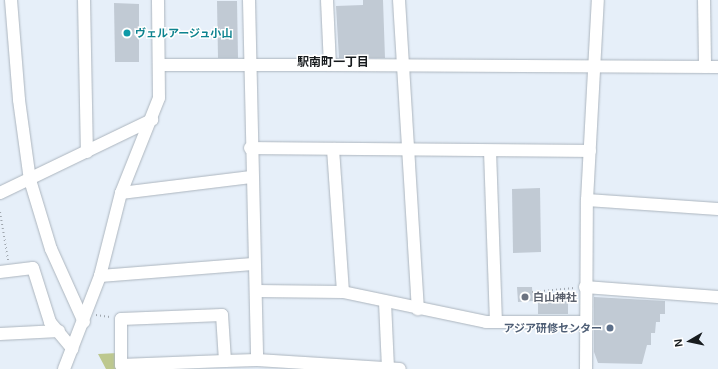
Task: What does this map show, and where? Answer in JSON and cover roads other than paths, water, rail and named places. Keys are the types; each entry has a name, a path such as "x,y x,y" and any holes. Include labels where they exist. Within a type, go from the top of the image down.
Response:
{"street":[{"path":"11,0 19,100 30,180 51,249 86,318"},
{"path":"84,0 87,152"},
{"path":"64,369 86,318 100,276 121,193 141,138 152,120 159,98 158,0"},
{"path":"249,0 248,66 257,360"},
{"path":"327,0 330,65"},
{"path":"399,0 405,66 418,309"},
{"path":"586,369 585,287 587,200 598,0"},
{"path":"704,0 705,67"},
{"path":"159,65 718,67"},
{"path":"0,193 30,180 152,120"},
{"path":"250,148 590,151"},
{"path":"333,149 343,292"},
{"path":"490,150 496,322"},
{"path":"121,193 251,177"},
{"path":"587,200 718,210"},
{"path":"100,276 253,264"},
{"path":"5,272 33,268 50,322 73,349"},
{"path":"585,287 718,297"},
{"path":"256,290 343,292 418,309 496,322 585,322"},
{"path":"385,302 388,368"},
{"path":"225,361 222,315 121,319 121,365 257,360 400,369"},
{"path":"0,334 59,331"}],"place":[{"name":"ヴェルアージュ小山","path":"127,33"},
{"name":"白山神社","path":"525,297"},
{"name":"アジア研修センター","path":"610,328"}],"district":[{"name":"駅南町一丁目","path":"333,63"}]}
